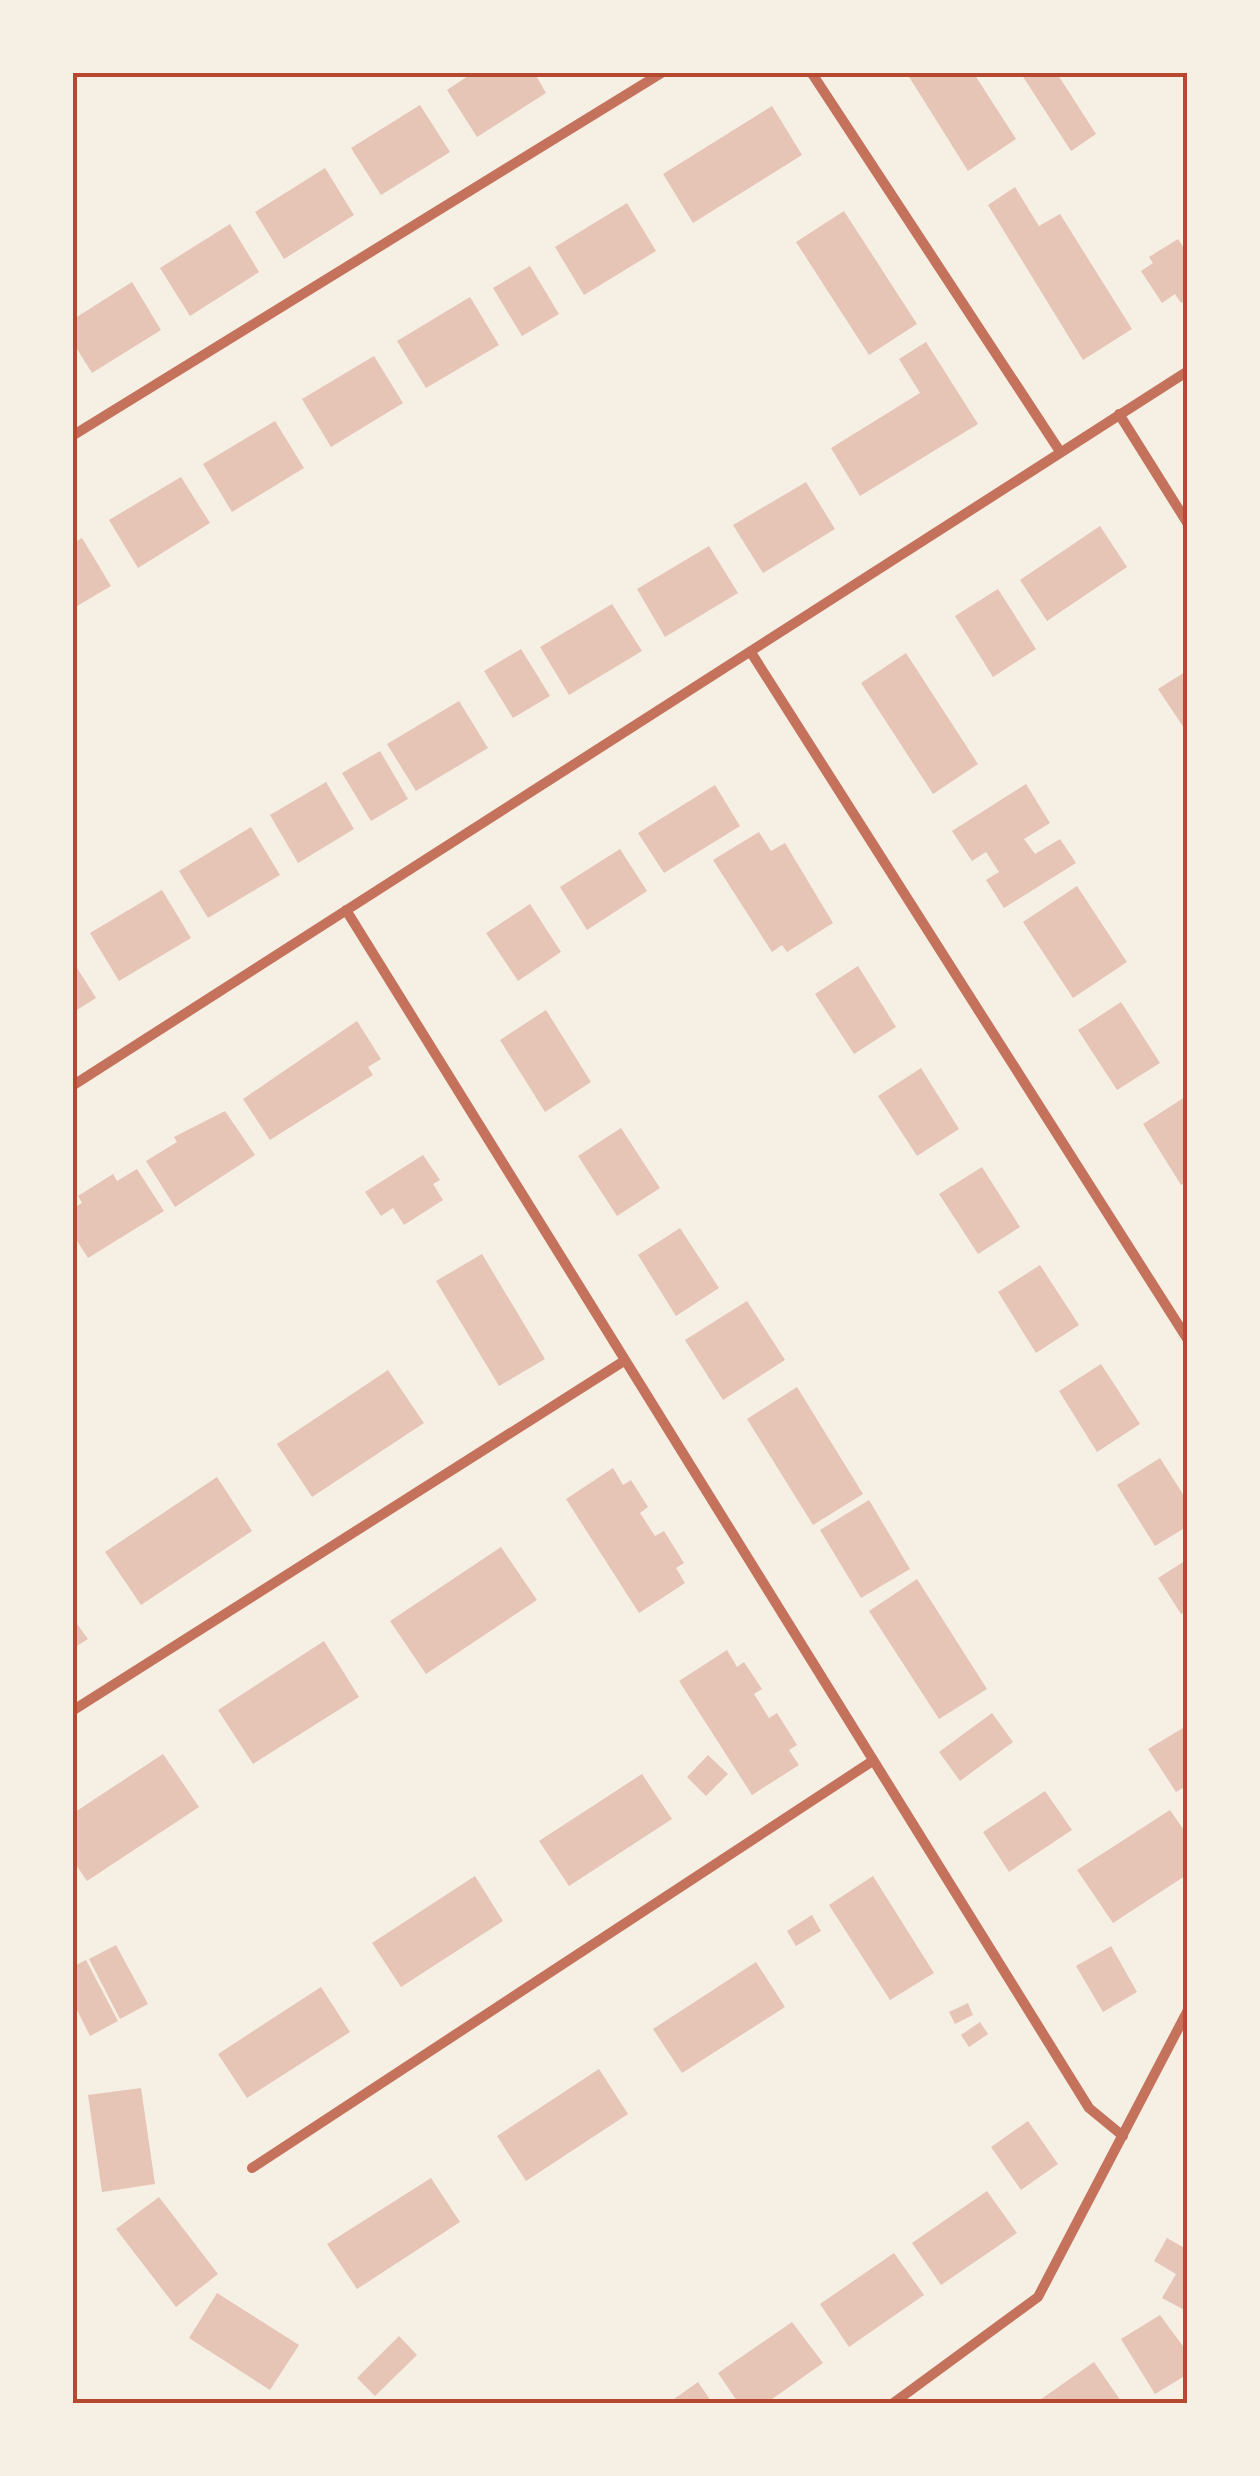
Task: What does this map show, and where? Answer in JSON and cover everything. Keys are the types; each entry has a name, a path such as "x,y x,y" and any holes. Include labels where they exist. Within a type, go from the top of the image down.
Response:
{"street":[{"path":"72,436 663,72"},
{"path":"811,72 1059,450"},
{"path":"72,1086 752,654 1059,450 1188,371"},
{"path":"1119,414 1188,524"},
{"path":"752,654 1188,1340"},
{"path":"346,910 1088,2108 1122,2136"},
{"path":"72,1711 624,1361"},
{"path":"252,2168 871,1762"},
{"path":"892,2404 1038,2297 1188,2010"}],"building":[{"path":"474,72 534,72 546,93 477,137 447,90"},
{"path":"906,72 973,72 1016,139 968,171"},
{"path":"1020,72 1056,72 1096,134 1071,151"},
{"path":"420,105 450,152 381,195 351,148"},
{"path":"772,106 802,155 693,223 663,174"},
{"path":"325,168 354,215 284,259 255,212"},
{"path":"1015,187 1039,226 1060,214 1132,329 1083,360 988,205"},
{"path":"627,203 656,251 584,295 555,247"},
{"path":"844,211 917,324 869,355 796,242"},
{"path":"230,224 259,272 190,316 160,268"},
{"path":"1178,239 1188,254 1188,299 1181,303 1175,294 1162,303 1141,271 1153,263 1149,257"},
{"path":"530,266 559,314 522,336 493,288"},
{"path":"132,282 161,330 92,373 72,341 72,320"},
{"path":"470,297 499,345 426,388 397,341"},
{"path":"926,342 978,424 860,496 831,448 920,393 899,359"},
{"path":"374,356 403,403 331,447 302,399"},
{"path":"275,421 304,468 232,512 203,464"},
{"path":"181,477 210,523 138,568 109,520"},
{"path":"806,482 835,529 763,573 733,525"},
{"path":"1100,526 1127,567 1047,621 1020,580"},
{"path":"82,538 111,586 72,609 72,544"},
{"path":"709,546 738,593 665,637 637,589"},
{"path":"998,589 1036,649 993,677 955,616"},
{"path":"612,604 642,651 569,695 540,647"},
{"path":"521,649 550,696 513,718 484,671"},
{"path":"906,653 978,764 933,794 861,683"},
{"path":"1188,670 1188,734 1158,689"},
{"path":"459,701 488,748 416,791 387,744"},
{"path":"380,751 408,799 371,821 342,773"},
{"path":"326,782 354,829 298,863 270,815"},
{"path":"1026,784 1050,823 1024,839 1035,854 1060,839 1076,863 1004,908 986,880 999,872 986,852 972,861 952,831"},
{"path":"715,785 740,826 664,873 638,833"},
{"path":"251,827 280,875 208,918 179,871"},
{"path":"759,832 771,851 785,843 833,923 787,952 782,945 772,952 713,860"},
{"path":"620,849 647,891 587,930 560,887"},
{"path":"1077,886 1127,962 1073,998 1023,922"},
{"path":"162,890 191,938 119,981 90,933"},
{"path":"530,904 561,952 518,981 486,933"},
{"path":"72,960 96,998 72,1013"},
{"path":"858,966 896,1027 854,1054 815,994"},
{"path":"1121,1002 1160,1063 1117,1090 1078,1030"},
{"path":"546,1010 591,1082 545,1112 500,1040"},
{"path":"357,1021 381,1059 368,1067 373,1075 270,1140 243,1099"},
{"path":"921,1068 959,1129 917,1156 878,1096"},
{"path":"1185,1097 1188,1181 1181,1185 1143,1124"},
{"path":"225,1111 255,1155 175,1207 146,1161 177,1142 174,1137"},
{"path":"621,1128 660,1188 617,1216 578,1156"},
{"path":"423,1155 440,1180 433,1184 443,1200 404,1225 393,1208 381,1216 365,1192"},
{"path":"982,1167 1020,1227 978,1254 939,1194"},
{"path":"137,1169 164,1211 88,1258 72,1233 72,1209 82,1203 78,1196 113,1174 117,1181"},
{"path":"680,1228 719,1288 676,1316 638,1255"},
{"path":"482,1254 545,1359 499,1386 436,1281"},
{"path":"1040,1265 1079,1325 1036,1353 998,1292"},
{"path":"747,1301 785,1360 723,1400 685,1340"},
{"path":"1101,1364 1140,1424 1097,1452 1059,1391"},
{"path":"388,1370 424,1423 312,1497 277,1444"},
{"path":"797,1387 863,1494 813,1525 747,1419"},
{"path":"1160,1458 1188,1502 1188,1526 1155,1546 1117,1485"},
{"path":"613,1468 623,1485 631,1480 648,1507 640,1513 655,1536 664,1531 684,1563 676,1568 685,1583 639,1613 566,1499"},
{"path":"217,1477 252,1531 141,1605 105,1552"},
{"path":"869,1500 910,1569 861,1598 820,1530"},
{"path":"501,1547 537,1600 426,1674 390,1621"},
{"path":"1188,1559 1188,1610 1181,1614 1158,1578"},
{"path":"917,1579 987,1689 939,1719 869,1611"},
{"path":"72,1617 88,1639 72,1649"},
{"path":"324,1641 359,1697 253,1764 218,1710"},
{"path":"727,1650 737,1667 744,1662 762,1689 754,1694 769,1718 777,1713 797,1745 789,1750 799,1765 752,1795 679,1681"},
{"path":"992,1713 1013,1742 960,1781 939,1752"},
{"path":"1188,1725 1188,1785 1176,1792 1148,1749"},
{"path":"163,1754 199,1807 87,1881 72,1859 72,1814"},
{"path":"708,1755 728,1774 706,1796 687,1777"},
{"path":"642,1774 672,1819 569,1886 539,1841"},
{"path":"1045,1791 1072,1830 1009,1872 983,1832"},
{"path":"1170,1810 1188,1836 1188,1874 1113,1923 1077,1870"},
{"path":"475,1876 503,1921 401,1987 372,1943"},
{"path":"873,1876 934,1973 890,2000 829,1905"},
{"path":"812,1915 821,1931 796,1946 787,1931"},
{"path":"116,1945 148,2004 120,2019 89,1959"},
{"path":"1111,1946 1137,1992 1103,2012 1076,1966"},
{"path":"86,1960 118,2021 90,2036 76,2008 72,2010 72,1967"},
{"path":"756,1962 785,2007 682,2073 653,2029"},
{"path":"321,1987 350,2032 247,2098 218,2054"},
{"path":"968,2003 973,2015 955,2024 949,2012"},
{"path":"980,2022 988,2034 969,2047 961,2035"},
{"path":"599,2069 628,2114 526,2181 497,2136"},
{"path":"141,2088 155,2184 102,2192 88,2095"},
{"path":"1028,2121 1058,2164 1021,2190 991,2147"},
{"path":"431,2178 460,2222 357,2289 327,2244"},
{"path":"987,2191 1017,2233 941,2285 912,2243"},
{"path":"159,2197 218,2274 176,2307 116,2229"},
{"path":"1167,2238 1188,2250 1188,2312 1162,2298 1176,2274 1154,2261"},
{"path":"894,2253 924,2295 849,2347 820,2304"},
{"path":"217,2293 299,2345 270,2390 189,2338"},
{"path":"1160,2315 1188,2353 1188,2374 1155,2394 1121,2339"},
{"path":"792,2322 823,2363 765,2404 739,2404 718,2373"},
{"path":"399,2336 417,2355 375,2396 357,2378"},
{"path":"1094,2362 1123,2404 1034,2404 1057,2388"},
{"path":"698,2382 713,2404 667,2404"}]}
